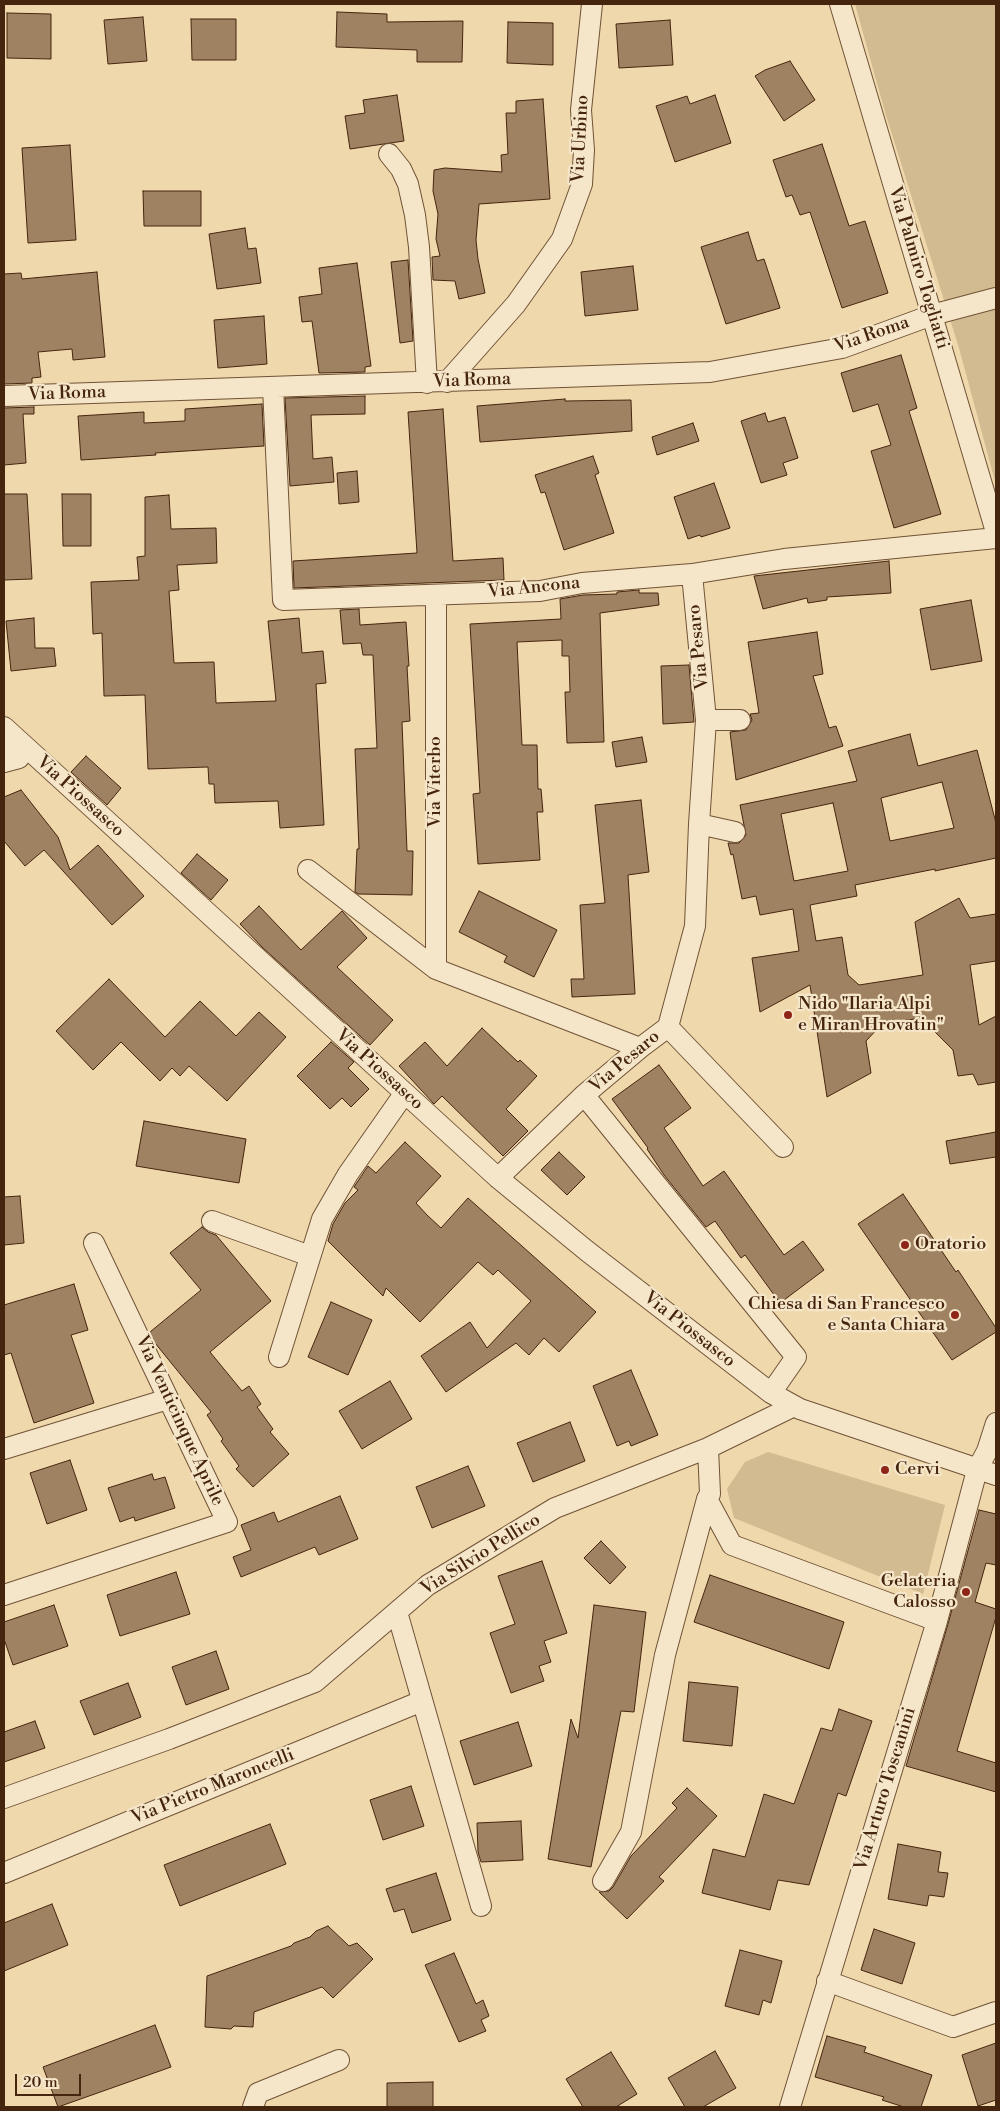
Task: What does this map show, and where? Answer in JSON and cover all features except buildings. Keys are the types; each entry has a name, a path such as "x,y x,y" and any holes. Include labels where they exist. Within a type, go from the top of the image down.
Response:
{"street":[{"name":"Via Urbino","path":"447,382 516,304 562,239 582,184 584,150 581,110 592,4"},
{"name":"Via Palmiro Togliatti","path":"840,4 996,532"},
{"path":"389,154 401,169 408,184 415,214 419,247 427,382"},
{"name":"Via Roma","path":"4,396 710,372 842,348 932,315 996,298"},
{"name":"Via Ancona","path":"273,387 284,600 540,591 582,583 692,574 784,559 996,538"},
{"name":"Via Pesaro","path":"498,1178 584,1095 668,1027 695,926 706,720 692,574"},
{"name":"Via Viterbo","path":"436,596 436,969"},
{"path":"706,720 740,720"},
{"path":"4,728 19,758 4,762"},
{"name":"Via Piossasco","path":"4,728 498,1178 587,1251 771,1393 794,1406 996,1475"},
{"path":"699,824 735,832"},
{"path":"308,870 436,969 640,1048"},
{"path":"668,1027 783,1148"},
{"path":"279,1357 322,1219 348,1174 404,1094"},
{"path":"584,1095 796,1357 771,1393"},
{"path":"212,1221 310,1256"},
{"name":"Via Venticinque Aprile","path":"4,1595 227,1522 94,1243"},
{"path":"4,1449 168,1399"},
{"name":"Via Silvio Pellico","path":"398,1612 428,1586 555,1508 708,1448 794,1406"},
{"name":"Via Arturo Toscanini","path":"790,2107 937,1621 977,1470 987,1451 996,1422"},
{"path":"603,1881 631,1832 665,1655 707,1499 710,1494 708,1448"},
{"path":"707,1499 732,1544 937,1621"},
{"path":"4,1798 169,1739 315,1682 398,1612 481,1906"},
{"name":"Via Pietro Maroncelli","path":"4,1873 422,1701"},
{"path":"827,1981 953,2027 996,2012"},
{"path":"253,2107 258,2092 340,2060"}],"shaded area":[{"path":"855,4 996,4 996,485 959,348 885,112"},
{"path":"768,1452 945,1505 923,1594 734,1518 727,1489 745,1462"}],"place":[{"name":"Nido \"Ilaria Alpi e Miran Hrovatin\"","path":"788,1015"},
{"name":"Oratorio","path":"905,1245"},
{"name":"Chiesa di San Francesco e Santa Chiara","path":"955,1315"},
{"name":"Cervi","path":"885,1470"},
{"name":"Gelateria Calosso","path":"966,1592"}]}
